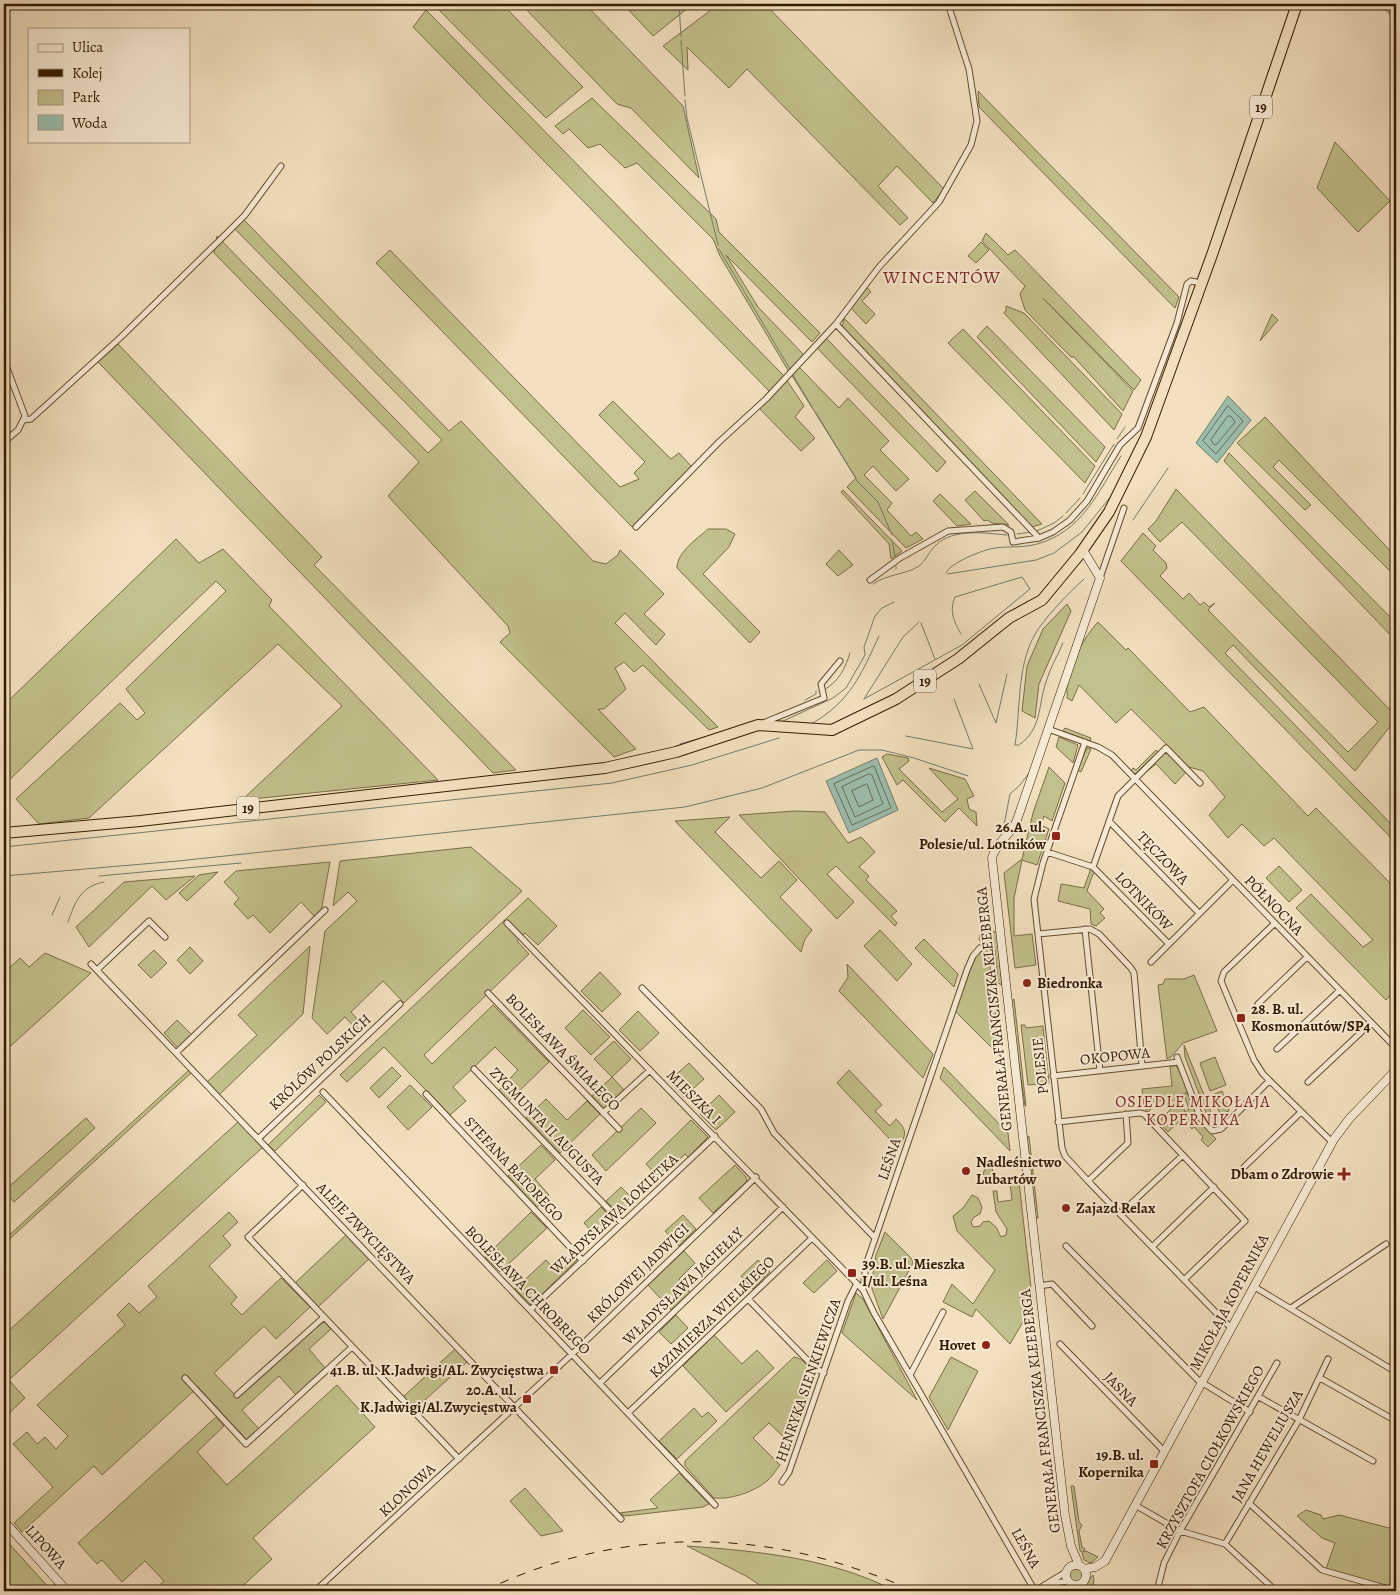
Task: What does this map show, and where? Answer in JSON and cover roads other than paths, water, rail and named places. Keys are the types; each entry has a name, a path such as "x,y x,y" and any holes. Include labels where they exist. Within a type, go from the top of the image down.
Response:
{"highway":[{"name":"19","path":"4,833 140,821 605,768 676,752 758,725 825,730 872,712 958,659 1009,618 1039,603 1083,550 1109,512 1146,437 1297,4"}],"main road":[{"path":"1083,550 1100,578"},
{"name":"GENERAŁA FRANCISZKA KLEEBERGA","path":"1073,1586 1068,1569 1071,1546 1039,1286 992,858 1000,842 1015,826 1100,578"},
{"name":"MIKOŁAJA KOPERNIKA","path":"1084,1584 1101,1570 1332,1142 1350,1118 1396,1070"},
{"name":"LIPOWA","path":"4,1522 67,1591"},
{"name":"GENERAŁA FRANCISZKA KLEEBERGA","path":"1071,1546 1082,1567 1084,1584"},
{"path":"1068,1569 1096,1567 1106,1561"},
{"path":"1073,1586 1084,1584"}],"street":[{"path":"636,526 766,399 836,324 879,267 939,202 971,145 977,121 973,86 960,35 948,4"},
{"path":"24,420 31,419 107,349 225,235 245,215 280,166"},
{"path":"870,580 900,558 948,531 1003,527 1011,532 1013,542 1039,538 1059,528 1076,514 1105,473 1120,445 1138,428 1177,323 1187,284 1191,281 1201,283"},
{"path":"836,324 1039,538"},
{"path":"4,360 24,410 24,420 18,430 4,442"},
{"name":"GENERAŁA FRANCISZKA KLEEBERGA","path":"1100,578 1124,508"},
{"path":"758,725 824,698 822,684 840,661"},
{"name":"PÓŁNOCNA","path":"1048,729 1084,742 1112,755 1396,1048"},
{"name":"POLESIE","path":"1084,742 1034,899 1058,1122 1064,1154 1231,1328"},
{"path":"1093,867 1118,796 1166,748 1200,783"},
{"name":"TĘCZOWA","path":"1109,821 1199,913"},
{"name":"LOTNIKÓW","path":"1048,852 1093,867 1168,943 1233,880"},
{"path":"176,1053 325,910"},
{"path":"97,970 149,921 165,937"},
{"name":"MIESZKA I","path":"507,923 756,1177 863,1290"},
{"path":"1275,923 1228,967 1221,981 1254,1060 1269,1081 1332,1142"},
{"path":"1085,928 1100,1071"},
{"path":"1038,934 1090,928 1099,934 1134,972 1142,1065"},
{"path":"1151,962 1167,947 1168,943"},
{"name":"LEŚNA","path":"980,948 973,956 967,970 875,1238 866,1265 863,1290 874,1313 1035,1591 1049,1584 1068,1569"},
{"path":"1258,1004 1307,957"},
{"name":"ALEJE ZWYCIĘSTWA","path":"92,964 621,1519"},
{"path":"642,988 757,1105 774,1133 875,1238"},
{"path":"1277,1049 1339,991"},
{"name":"BOLESŁAWA ŚMIAŁEGO","path":"488,993 619,1129"},
{"name":"KRÓLÓW POLSKICH","path":"258,1139 400,1004"},
{"path":"1308,1082 1371,1023"},
{"name":"OKOPOWA","path":"1053,1076 1178,1060 1202,1122 1215,1132 1221,1129 1269,1081"},
{"name":"ZYGMUNTA II AUGUSTA","path":"474,1069 622,1223"},
{"path":"603,1113 650,1070"},
{"name":"BOLESŁAWA CHROBREGO","path":"323,1092 715,1505"},
{"name":"STEFANA BATOREGO","path":"426,1094 583,1261"},
{"path":"1058,1122 1140,1113 1148,1116 1246,1221 1184,1280"},
{"path":"1244,1167 1300,1113"},
{"path":"1088,1181 1128,1142 1126,1114"},
{"name":"WŁADYSŁAWA ŁOKIETKA","path":"530,1310 715,1136"},
{"path":"1120,1214 1183,1155"},
{"name":"KRÓLOWEJ JADWIGI","path":"515,1407 756,1177"},
{"path":"303,1185 248,1237 459,1459"},
{"path":"1152,1247 1214,1187"},
{"name":"WŁADYSŁAWA JAGIEŁŁY","path":"600,1383 783,1207"},
{"name":"KAZIMIERZA WIELKIEGO","path":"628,1413 812,1238"},
{"path":"1292,1308 1386,1244"},
{"path":"1066,1246 1202,1383 1250,1412"},
{"name":"HENRYKA SIENKIEWICZA","path":"782,1482 789,1472 848,1301 856,1284"},
{"path":"1039,1286 1052,1284 1092,1326"},
{"path":"1253,1286 1396,1372"},
{"path":"748,1299 814,1368 824,1373"},
{"path":"910,1375 943,1312"},
{"path":"238,1395 324,1317"},
{"name":"JASNA","path":"1060,1344 1164,1451"},
{"path":"185,1378 246,1444 352,1347"},
{"name":"JANA HEWELIUSZA","path":"1225,1544 1299,1420 1328,1359"},
{"name":"KRZYSZTOFA CIOŁKOWSKIEGO","path":"1157,1591 1164,1563 1180,1531 1277,1363"},
{"path":"1320,1378 1396,1421"},
{"path":"1259,1397 1373,1461"},
{"name":"KLONOWA","path":"315,1591 515,1407"},
{"path":"1249,1503 1322,1570 1396,1591"},
{"path":"1136,1505 1180,1531 1225,1544 1276,1591"},
{"name":"LEŚNA","path":"1049,1584 1073,1586"}],"water":[{"path":"1228,396 1251,420 1217,463 1196,443"},
{"path":"877,758 898,810 849,833 826,781"}],"waterway":[{"path":"679,4 681,36"},
{"path":"681,40 685,96"},
{"path":"685,100 687,118 718,245"},
{"path":"719,249 790,369"},
{"path":"793,375 812,407"},
{"path":"816,413 858,482 878,502 892,535"},
{"path":"1117,439 1125,427"},
{"path":"1083,494 1114,444"},
{"path":"946,573 960,561 984,551 995,548 1037,544 1053,538 1066,530 1087,509 1121,456"},
{"path":"1133,520 1168,468"},
{"path":"948,574 1036,560 1054,553 1082,532 1112,495"},
{"path":"1066,513 1080,498"},
{"path":"1037,531 1054,523 1063,516"},
{"path":"1017,534 1031,532"},
{"path":"873,584 884,578 919,566 936,545 951,536 970,533 1007,535"},
{"path":"892,540 895,556"},
{"path":"864,699 962,645 1030,589 1022,577 955,597 952,607 953,616 961,634"},
{"path":"1019,745 1015,745 1026,655 1039,628 1066,596 1084,579"},
{"path":"781,722 833,698 846,688 865,655 864,647 875,616 882,608 894,602"},
{"path":"864,699 903,637 919,622"},
{"path":"921,623 935,659"},
{"path":"811,724 824,716 845,697 860,675 879,636"},
{"path":"1020,744 1027,738 1036,724 1043,691 1063,643"},
{"path":"824,690 834,683 841,674 850,653"},
{"path":"979,684 996,723 1007,674"},
{"path":"805,700 816,694 816,691"},
{"path":"906,736 973,749 954,699"},
{"path":"680,744 719,733"},
{"path":"4,847 612,783 692,765 779,738"},
{"path":"724,742 728,740"},
{"path":"4,876 178,861 685,807 762,788 859,750 882,750 914,758 968,776"},
{"path":"1003,830 1010,794 1029,773"},
{"path":"99,876 241,863"},
{"path":"68,922 76,902 84,891 104,882"},
{"path":"52,915 60,897"}],"railway":[{"path":"484,1591 526,1573 569,1559 613,1549 658,1543 703,1542 748,1545 793,1552 857,1569 912,1591"}],"place":[{"name":"26.A. ul. Polesie/ul. Lotników","path":"1056,836"},
{"name":"Biedronka","path":"1027,983"},
{"name":"28. B. ul. Kosmonautów/SP4","path":"1241,1018"},
{"name":"Nadleśnictwo Lubartów","path":"966,1171"},
{"name":"Dbam o Zdrowie","path":"1344,1174"},
{"name":"Zajazd Relax","path":"1066,1208"},
{"name":"39.B. ul. Mieszka I/ul. Leśna","path":"852,1273"},
{"name":"Hovet","path":"986,1345"},
{"name":"41.B. ul. K.Jadwigi/AL. Zwycięstwa","path":"554,1370"},
{"name":"20.A. ul. K.Jadwigi/Al.Zwycięstwa","path":"527,1399"},
{"name":"19.B. ul. Kopernika","path":"1154,1464"}],"district":[{"name":"WINCENTÓW","path":"942,277"},
{"name":"OSIEDLE MIKOŁAJA KOPERNIKA","path":"1193,1111"}]}
